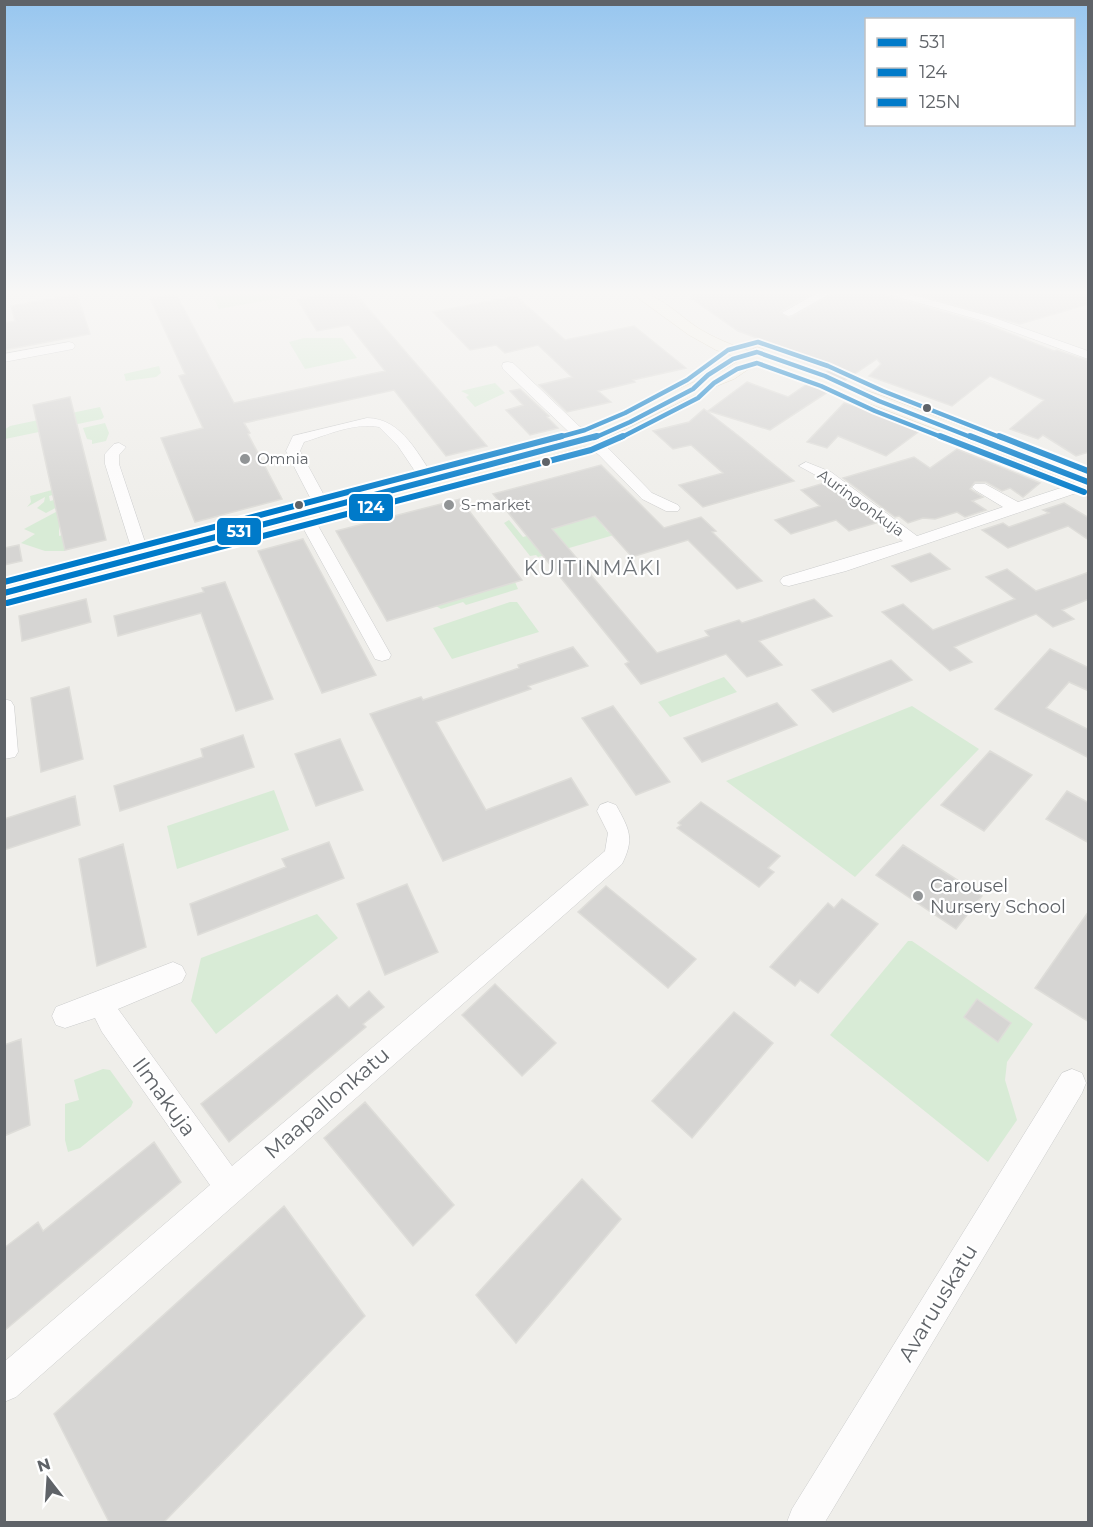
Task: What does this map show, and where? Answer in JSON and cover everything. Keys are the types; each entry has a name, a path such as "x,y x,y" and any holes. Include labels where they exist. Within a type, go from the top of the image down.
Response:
{"main road":[{"path":"4,593 588,440 630,422 693,389 718,380 740,363"},
{"path":"774,363 879,401 1089,483"}],"street":[{"path":"508,366 603,452 647,496 672,508"},
{"path":"382,655 314,513 293,451 298,439 371,422 383,423 395,435 430,483"},
{"path":"119,447 112,453 112,464 142,557"},
{"name":"Auringonkuja","path":"806,466 826,475 915,542"},
{"path":"789,581 1018,509 1089,483"},
{"path":"980,487 1018,509"},
{"path":"4,706 8,752"},
{"name":"Maapallonkatu","path":"4,1385 614,857 620,844 620,832 608,811"},
{"path":"65,1016 101,1004 173,974"},
{"name":"Ilmakuja","path":"101,1004 111,1023 230,1188"},
{"name":"Avaruuskatu","path":"805,1522 1072,1083"}],"green space":[{"path":"302,363 332,363 305,369"},
{"path":"159,366 161,373 156,377 126,381 124,374"},
{"path":"495,383 505,393 475,407 466,397 469,395 461,391"},
{"path":"100,407 104,417 102,419 5,439 4,430 10,426"},
{"path":"105,423 109,433 106,441 92,444 92,440 87,439 83,428"},
{"path":"563,440 532,448 541,445 541,442"},
{"path":"529,445 532,448 454,468 456,464 468,460 471,463 482,460 482,457"},
{"path":"52,490 53,495 49,496 50,501 54,500 55,503 86,496 90,507 85,508 85,514 59,522 59,536 62,535 65,551 45,551 21,543 35,534 24,529 69,505 63,504 46,513 37,508 44,502 45,497 27,507 31,502 30,496"},
{"path":"625,508 597,518 607,531 614,535 538,557 530,556 504,523 509,520 523,537"},
{"path":"515,582 518,589 466,605 463,602 441,609 436,606"},
{"path":"510,602 517,602 539,632 452,659 433,628"},
{"path":"724,677 737,692 670,717 658,702"},
{"path":"912,706 979,749 855,877 726,781"},
{"path":"274,790 289,830 177,869 167,826"},
{"path":"317,914 338,938 216,1034 191,1001 201,958"},
{"path":"908,941 912,941 1033,1024 1007,1062 1005,1080 1017,1120 988,1162 830,1035"},
{"path":"103,1069 110,1070 133,1102 131,1107 80,1148 68,1152 65,1140 65,1104 79,1100 74,1080"}],"building":[{"path":"180,363 213,363 234,403 385,371 379,363 416,363 487,446 446,456 394,390 244,423 282,499 195,522 161,438 203,428 179,376 185,374"},
{"path":"557,363 680,363 686,368 598,391 611,402 567,412 539,385 572,377"},
{"path":"819,363 871,363 844,381 824,374 832,368"},
{"path":"1089,363 1089,452 1076,456 1043,435 1038,439 1010,429 1044,400 990,376 952,406 869,376 881,364"},
{"path":"747,382 788,397 807,384 828,392 770,430 708,411"},
{"path":"520,389 549,416 547,417 558,428 530,435 506,410 523,405 510,391"},
{"path":"70,397 106,540 65,550 33,405"},
{"path":"844,403 864,408 921,430 886,456 838,436 827,448 807,442"},
{"path":"704,409 794,481 703,507 679,485 723,473 691,445 673,449 653,431 689,422"},
{"path":"957,449 1040,483 1023,497 1010,488 1002,491 986,482 975,482 970,489 983,497 972,501 986,510 965,517 957,512 935,519 923,518 908,523 899,516 895,517 843,478 914,457 930,468"},
{"path":"601,465 664,528 701,517 716,531 712,532 762,581 737,589 688,540 632,557 595,516 552,529 657,653 709,636 705,631 739,620 742,623 814,599 832,616 759,641 782,665 747,677 726,654 641,684 625,664 629,662 493,494"},
{"path":"824,483 876,523 849,531 836,520 791,534 775,520 820,506 801,490"},
{"path":"460,499 522,580 387,621 336,531"},
{"path":"1064,503 1089,518 1089,540 1068,526 1008,548 982,530 1003,523 1009,527 1049,513 1043,510"},
{"path":"303,539 376,675 322,693 258,551"},
{"path":"19,545 22,561 4,565 4,548"},
{"path":"930,553 950,569 911,582 892,566"},
{"path":"1007,569 1036,591 1089,572 1089,599 1062,610 1074,619 1053,627 1036,614 954,647 972,662 950,671 882,612 903,604 933,630 1015,599 986,577"},
{"path":"225,582 273,699 236,711 201,613 118,636 114,616 204,592 202,588"},
{"path":"86,599 91,622 22,641 19,616"},
{"path":"573,647 588,666 528,686 531,689 436,722 486,810 571,778 588,805 443,861 370,714 421,697 423,700 519,668 518,665"},
{"path":"1050,649 1089,668 1089,691 1069,682 1046,708 1089,730 1089,758 995,709"},
{"path":"891,660 912,680 833,712 812,690"},
{"path":"69,687 83,759 41,772 31,698"},
{"path":"777,703 797,725 702,762 684,738"},
{"path":"613,706 670,782 636,795 582,718"},
{"path":"243,735 254,767 120,811 114,786 203,757 201,749"},
{"path":"340,739 363,790 316,806 295,754"},
{"path":"990,751 1032,775 984,831 941,805"},
{"path":"1067,791 1089,803 1089,843 1046,819"},
{"path":"75,796 80,825 4,850 4,819"},
{"path":"701,802 780,856 768,868 774,872 759,887 677,828 681,825 678,823"},
{"path":"329,842 344,878 198,935 190,904 286,867 282,859"},
{"path":"123,844 146,947 97,966 79,859"},
{"path":"903,845 982,896 956,929 876,875"},
{"path":"407,884 438,952 385,975 357,904"},
{"path":"606,886 696,959 668,988 578,912"},
{"path":"842,899 878,924 818,993 800,980 795,986 770,967 828,903 834,908"},
{"path":"1089,911 1089,1022 1035,988"},
{"path":"495,984 556,1043 522,1076 462,1015"},
{"path":"369,991 384,1007 363,1024 366,1027 229,1142 201,1104 337,995 349,1008"},
{"path":"977,999 1011,1023 998,1042 964,1017"},
{"path":"734,1012 773,1043 692,1138 652,1101"},
{"path":"21,1039 30,1125 4,1136 4,1045"},
{"path":"365,1102 454,1205 413,1246 324,1138"},
{"path":"154,1142 181,1182 4,1331 4,1248 38,1222 43,1231"},
{"path":"582,1179 621,1219 516,1343 476,1295"},
{"path":"284,1206 365,1316 164,1522 109,1522 54,1414"}],"transit line":[{"name":"125N","path":"4,582 585,430 625,413 687,380 708,363"},
{"name":"531","path":"4,593 588,440 630,422 693,389 708,375 726,363"},
{"name":"124","path":"7,603 591,450 635,431 698,398 714,383 737,369 756,363"},
{"name":"124","path":"758,363 821,386 875,411 1084,492"},
{"name":"531","path":"789,363 825,376 879,401 1088,482"},
{"name":"125N","path":"820,363 883,391 1088,471"}],"place":[{"name":"Omnia","path":"245,459"},
{"name":"S-market","path":"449,505"},
{"name":"Carousel Nursery School","path":"918,896"}],"district":[{"name":"KUITINMÄKI","path":"593,568"}]}
